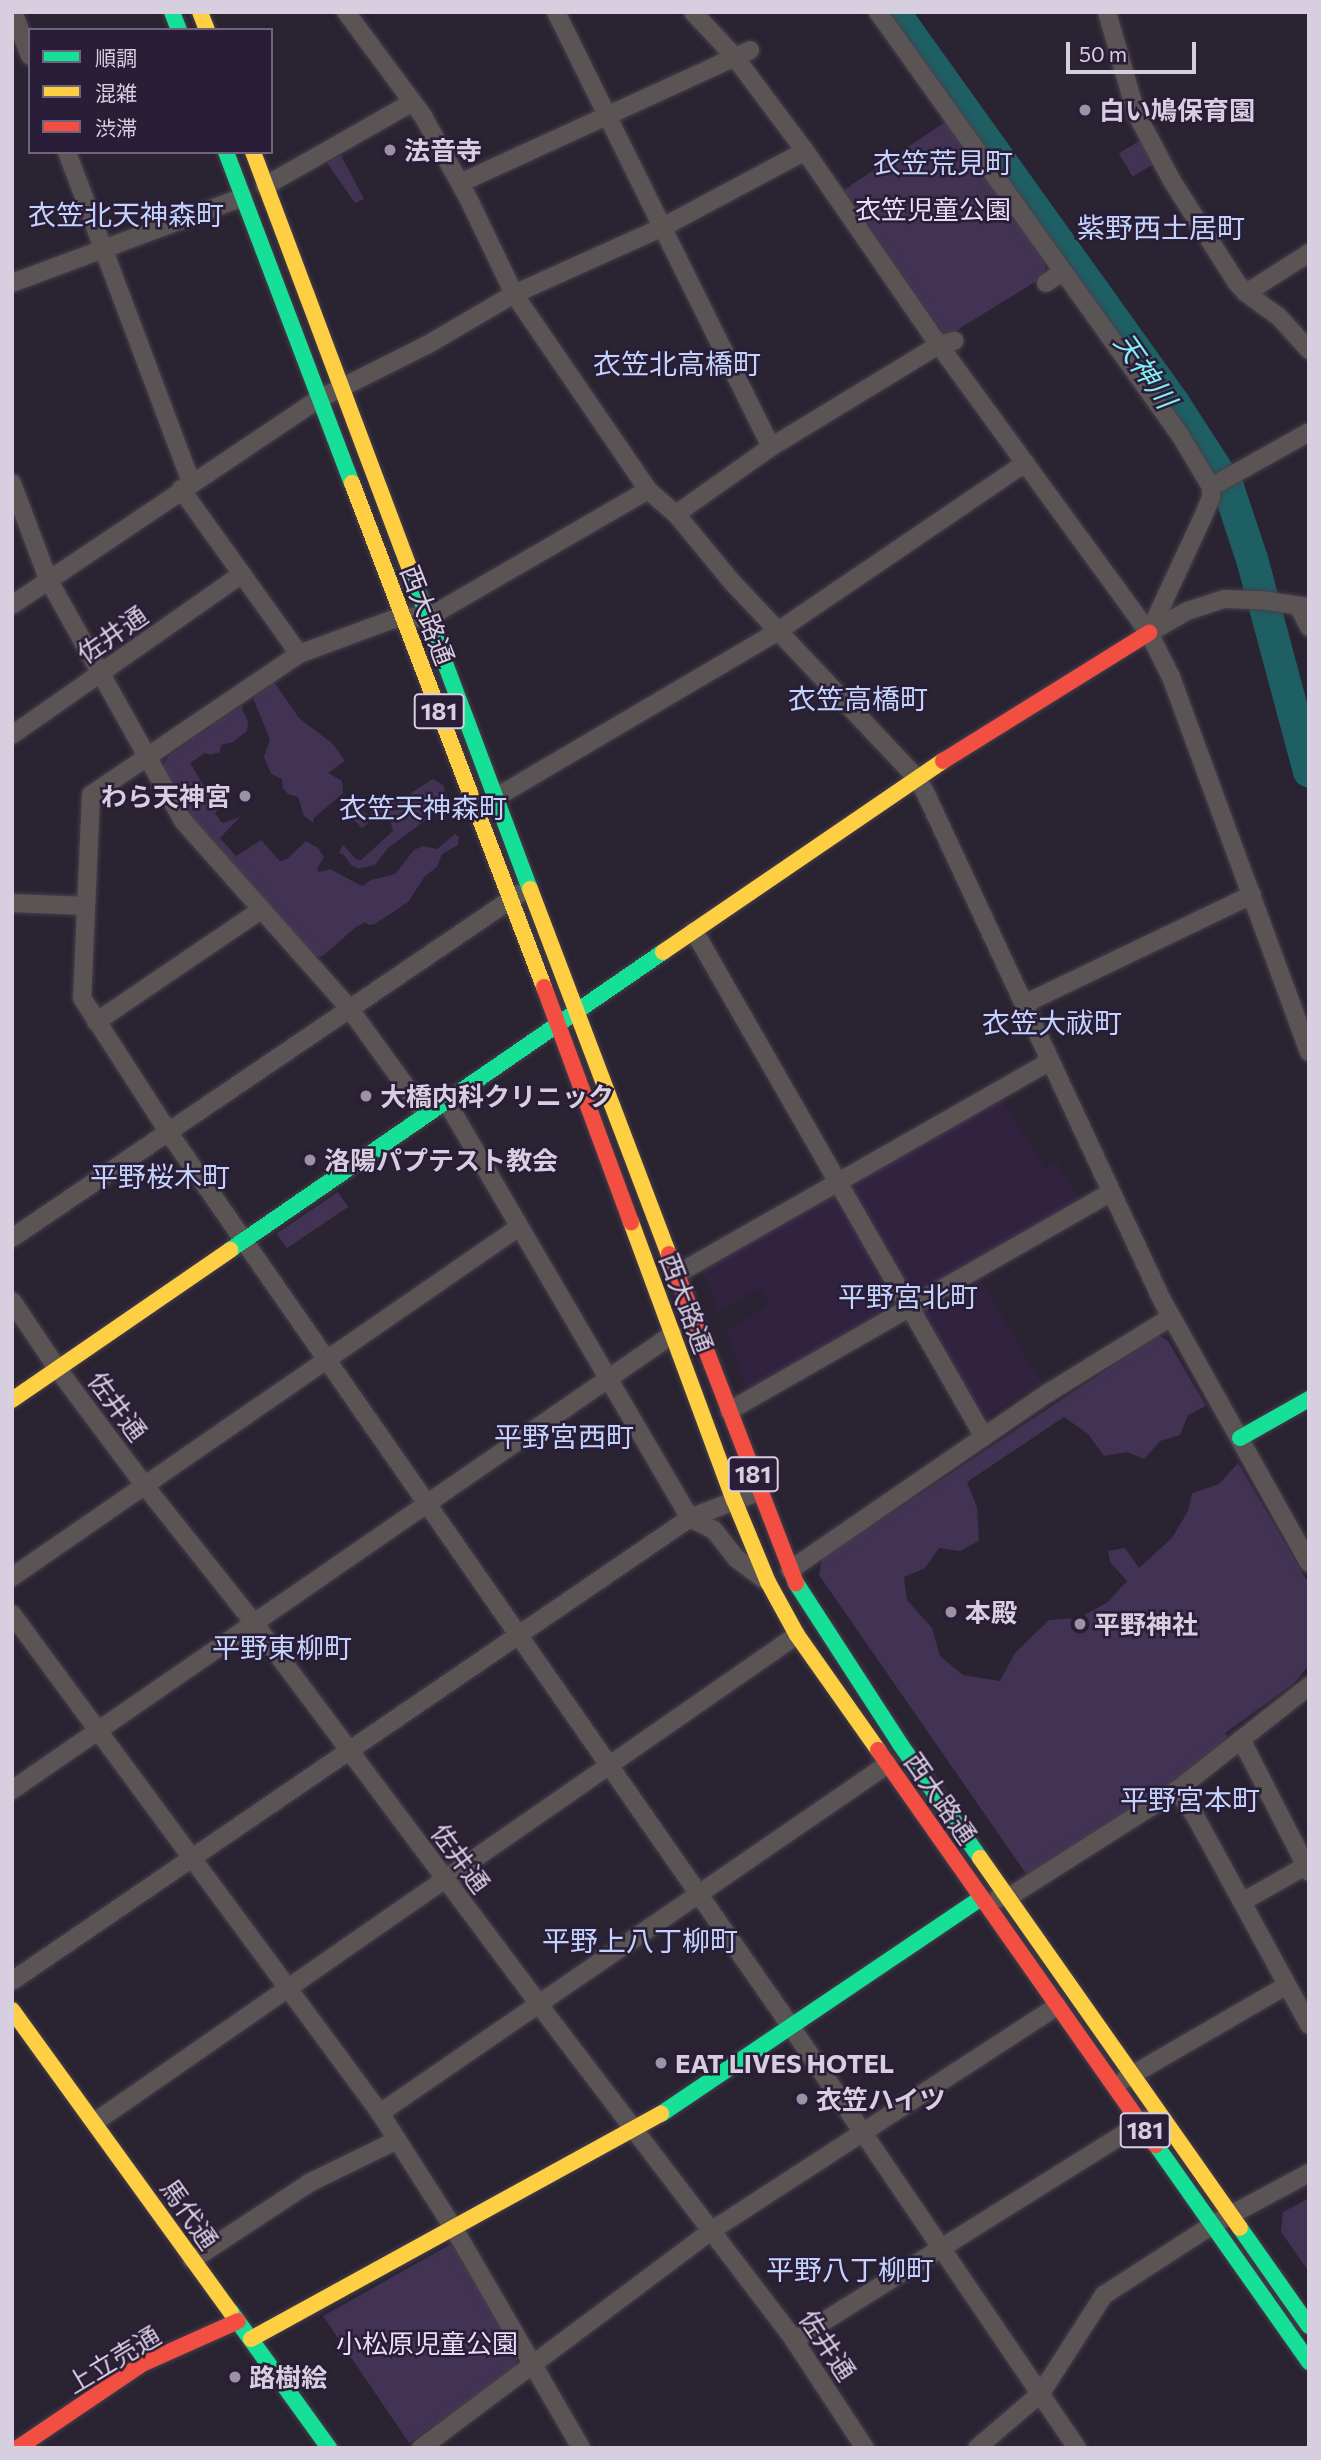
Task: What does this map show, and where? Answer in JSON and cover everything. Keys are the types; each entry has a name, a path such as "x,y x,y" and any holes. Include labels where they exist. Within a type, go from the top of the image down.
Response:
{"main road":[{"name":"西大路通","path":"227,154 511,897 734,1500 768,1582 797,1636 1309,2362"},
{"name":"西大路通","path":"254,154 495,798 799,1592 900,1744 1309,2326"},
{"path":"12,1400 445,1099 916,777 1150,633"},
{"path":"1240,1438 1309,1399"},
{"path":"251,2339 636,2130 792,2028 980,1899"},
{"name":"馬代通","path":"12,2010 329,2448"},
{"name":"上立売通","path":"18,2448 142,2364 238,2321"}],"street":[{"path":"13,12 28,51"},
{"path":"346,12 413,102 460,183 514,294 648,490 676,514 778,631 916,777 1171,1317 1309,1563"},
{"path":"556,12 605,116 771,446"},
{"path":"693,12 742,53 805,151 946,343 1025,463 1150,633 1171,677 1309,1052"},
{"path":"878,12 1062,272 1217,484"},
{"path":"1107,12 1126,72 1128,91 1172,181 1241,288 1278,316 1309,350"},
{"path":"460,183 742,53"},
{"path":"265,187 413,102"},
{"path":"12,604 319,399 428,345 514,294 661,228 805,151"},
{"path":"67,154 186,486 242,574 299,654"},
{"path":"12,283 243,197"},
{"path":"1241,288 1309,253"},
{"path":"1046,283 1062,272"},
{"path":"676,514 771,446 946,343"},
{"path":"1150,633 1217,484 1309,432"},
{"path":"495,798 778,631 1025,463"},
{"path":"12,483 48,579 184,822 349,1008 425,1113"},
{"path":"648,490 427,618 402,616 299,654 148,759 91,795 82,998 169,1133 700,1894 1077,2448"},
{"name":"佐井通","path":"12,735 242,574"},
{"path":"1150,633 1205,604 1246,600 1303,606 1309,627"},
{"path":"12,1238 511,897 530,890"},
{"path":"1024,1004 1252,895"},
{"path":"12,903 86,906"},
{"path":"96,1023 261,910"},
{"path":"694,931 984,1437"},
{"path":"677,1274 1050,1061"},
{"path":"445,1099 690,1518 714,1530 737,1559 768,1582"},
{"path":"729,1410 1111,1192"},
{"path":"12,1577 519,1227"},
{"name":"佐井通","path":"12,1301 57,1368 145,1486 254,1623 348,1752 794,2340 865,2448"},
{"path":"790,1570 984,1437 1171,1317"},
{"path":"12,1790 673,1334"},
{"path":"12,1982 690,1518 760,1491"},
{"path":"12,1614 380,2113 453,2227 581,2448"},
{"path":"95,2122 797,1636"},
{"path":"980,1899 1009,1897 1177,1790 1309,1686"},
{"path":"1242,1741 1308,1867 1242,1902"},
{"path":"380,2113 540,2006 888,1764"},
{"path":"1177,1790 1307,2016"},
{"path":"1113,2085 1287,1985"},
{"path":"421,2448 711,2231 1057,2006"},
{"path":"794,2340 1158,2112"},
{"path":"192,2260 309,2183 397,2140"},
{"path":"977,2448 1041,2393 1104,2295 1212,2225 1309,2173"}],"shaded area":[{"path":"1001,1098 1045,1169 1057,1162 1080,1200 918,1292 907,1288 853,1192 857,1181"},
{"path":"829,1196 841,1200 892,1291 890,1307 748,1390 726,1332 770,1304 760,1288 719,1312 702,1268"},
{"path":"977,1274 1041,1383 988,1416 977,1413 922,1315 925,1303"}],"green space":[{"name":"衣笠児童公園","path":"948,120 1046,264 1043,277 949,335 943,333 844,190"},
{"path":"1141,140 1155,163 1133,177 1119,153"},
{"path":"341,155 364,199 355,203 327,163"},
{"path":"274,682 299,718 333,744 345,761 328,773 342,781 343,793 314,818 313,823 304,816 298,797 288,794 283,788 282,779 271,774 264,757 270,739 253,698"},
{"path":"241,706 248,722 247,731 233,742 221,745 220,752 211,755 205,753 190,763 203,784 225,802 215,813 222,823 240,817 220,838 236,856 261,840 280,861 287,859 306,841 318,848 324,857 317,869 319,872 330,869 362,886 371,880 395,874 414,850 423,846 437,849 455,834 459,837 458,845 442,854 437,867 425,876 408,902 375,924 369,925 365,922 356,927 323,956 316,957 192,820 162,767 169,755"},
{"path":"433,779 443,785 447,798 445,806 388,848 375,865 358,869 339,853 343,845 356,859 361,860 393,831 390,820 382,812 362,828 352,818 360,810 370,816 383,803 397,802"},
{"path":"338,1192 348,1207 287,1248 277,1233"},
{"name":"平野神社","path":"1159,1335 1168,1341 1206,1406 1188,1415 1180,1435 1160,1441 1144,1459 1127,1452 1104,1456 1088,1434 1064,1417 967,1482 977,1507 979,1541 960,1551 939,1548 925,1568 904,1577 907,1600 932,1628 940,1656 963,1675 1000,1681 1015,1653 1049,1620 1079,1618 1108,1602 1127,1581 1110,1562 1108,1551 1125,1548 1139,1568 1172,1538 1188,1511 1192,1493 1219,1484 1238,1463 1309,1584 1309,1665 1293,1684 1225,1733 1227,1738 1159,1792 1029,1878 819,1575 822,1559"},
{"path":"1309,2198 1309,2272 1281,2232 1283,2212"},
{"name":"小松原児童公園","path":"451,2244 518,2355 515,2368 409,2443 323,2316"}],"waterway":[{"name":"天神川","path":"894,12 1175,405 1228,487 1252,559 1309,771"}],"traffic: fast":[{"path":"172,12 178,28"},
{"path":"227,154 352,483"},
{"path":"410,570 530,889"},
{"path":"230,1250 663,952"},
{"path":"1240,1438 1309,1399"},
{"path":"796,1583 900,1744 980,1858"},
{"path":"661,2114 980,1899"},
{"path":"1156,2145 1309,2362"},
{"path":"1240,2228 1309,2326"},
{"path":"231,2312 329,2448"}],"traffic: slow":[{"path":"200,12 206,28"},
{"path":"254,154 410,570"},
{"path":"352,483 544,987"},
{"path":"663,952 943,761"},
{"path":"530,889 669,1254"},
{"path":"631,1222 734,1500 768,1582 797,1635 878,1750"},
{"path":"12,1400 230,1250"},
{"path":"980,1858 1240,2228"},
{"path":"12,2010 231,2312"},
{"path":"251,2339 661,2114"}],"traffic: jam":[{"path":"943,761 1149,633"},
{"path":"544,987 631,1222"},
{"path":"669,1254 796,1583"},
{"path":"878,1750 1156,2145"},
{"path":"18,2448 142,2364 238,2321"}],"place":[{"name":"白い鳩保育園","path":"1085,110"},
{"name":"法音寺","path":"390,150"},
{"name":"わら天神宮","path":"245,796"},
{"name":"大橋内科クリニック","path":"366,1096"},
{"name":"洛陽パプテスト教会","path":"310,1160"},
{"name":"本殿","path":"951,1612"},
{"name":"平野神社","path":"1080,1624"},
{"name":"EAT LIVES HOTEL","path":"661,2063"},
{"name":"衣笠ハイツ","path":"802,2099"},
{"name":"路樹絵","path":"235,2377"}],"district":[{"name":"衣笠荒見町","path":"943,162"},
{"name":"衣笠北天神森町","path":"126,214"},
{"name":"紫野西土居町","path":"1161,227"},
{"name":"衣笠北高橋町","path":"677,363"},
{"name":"衣笠高橋町","path":"858,698"},
{"name":"衣笠天神森町","path":"423,807"},
{"name":"衣笠大祓町","path":"1052,1022"},
{"name":"平野桜木町","path":"160,1176"},
{"name":"平野宮北町","path":"908,1296"},
{"name":"平野宮西町","path":"564,1436"},
{"name":"平野東柳町","path":"282,1647"},
{"name":"平野宮本町","path":"1190,1799"},
{"name":"平野上八丁柳町","path":"640,1940"},
{"name":"平野八丁柳町","path":"850,2269"}]}
